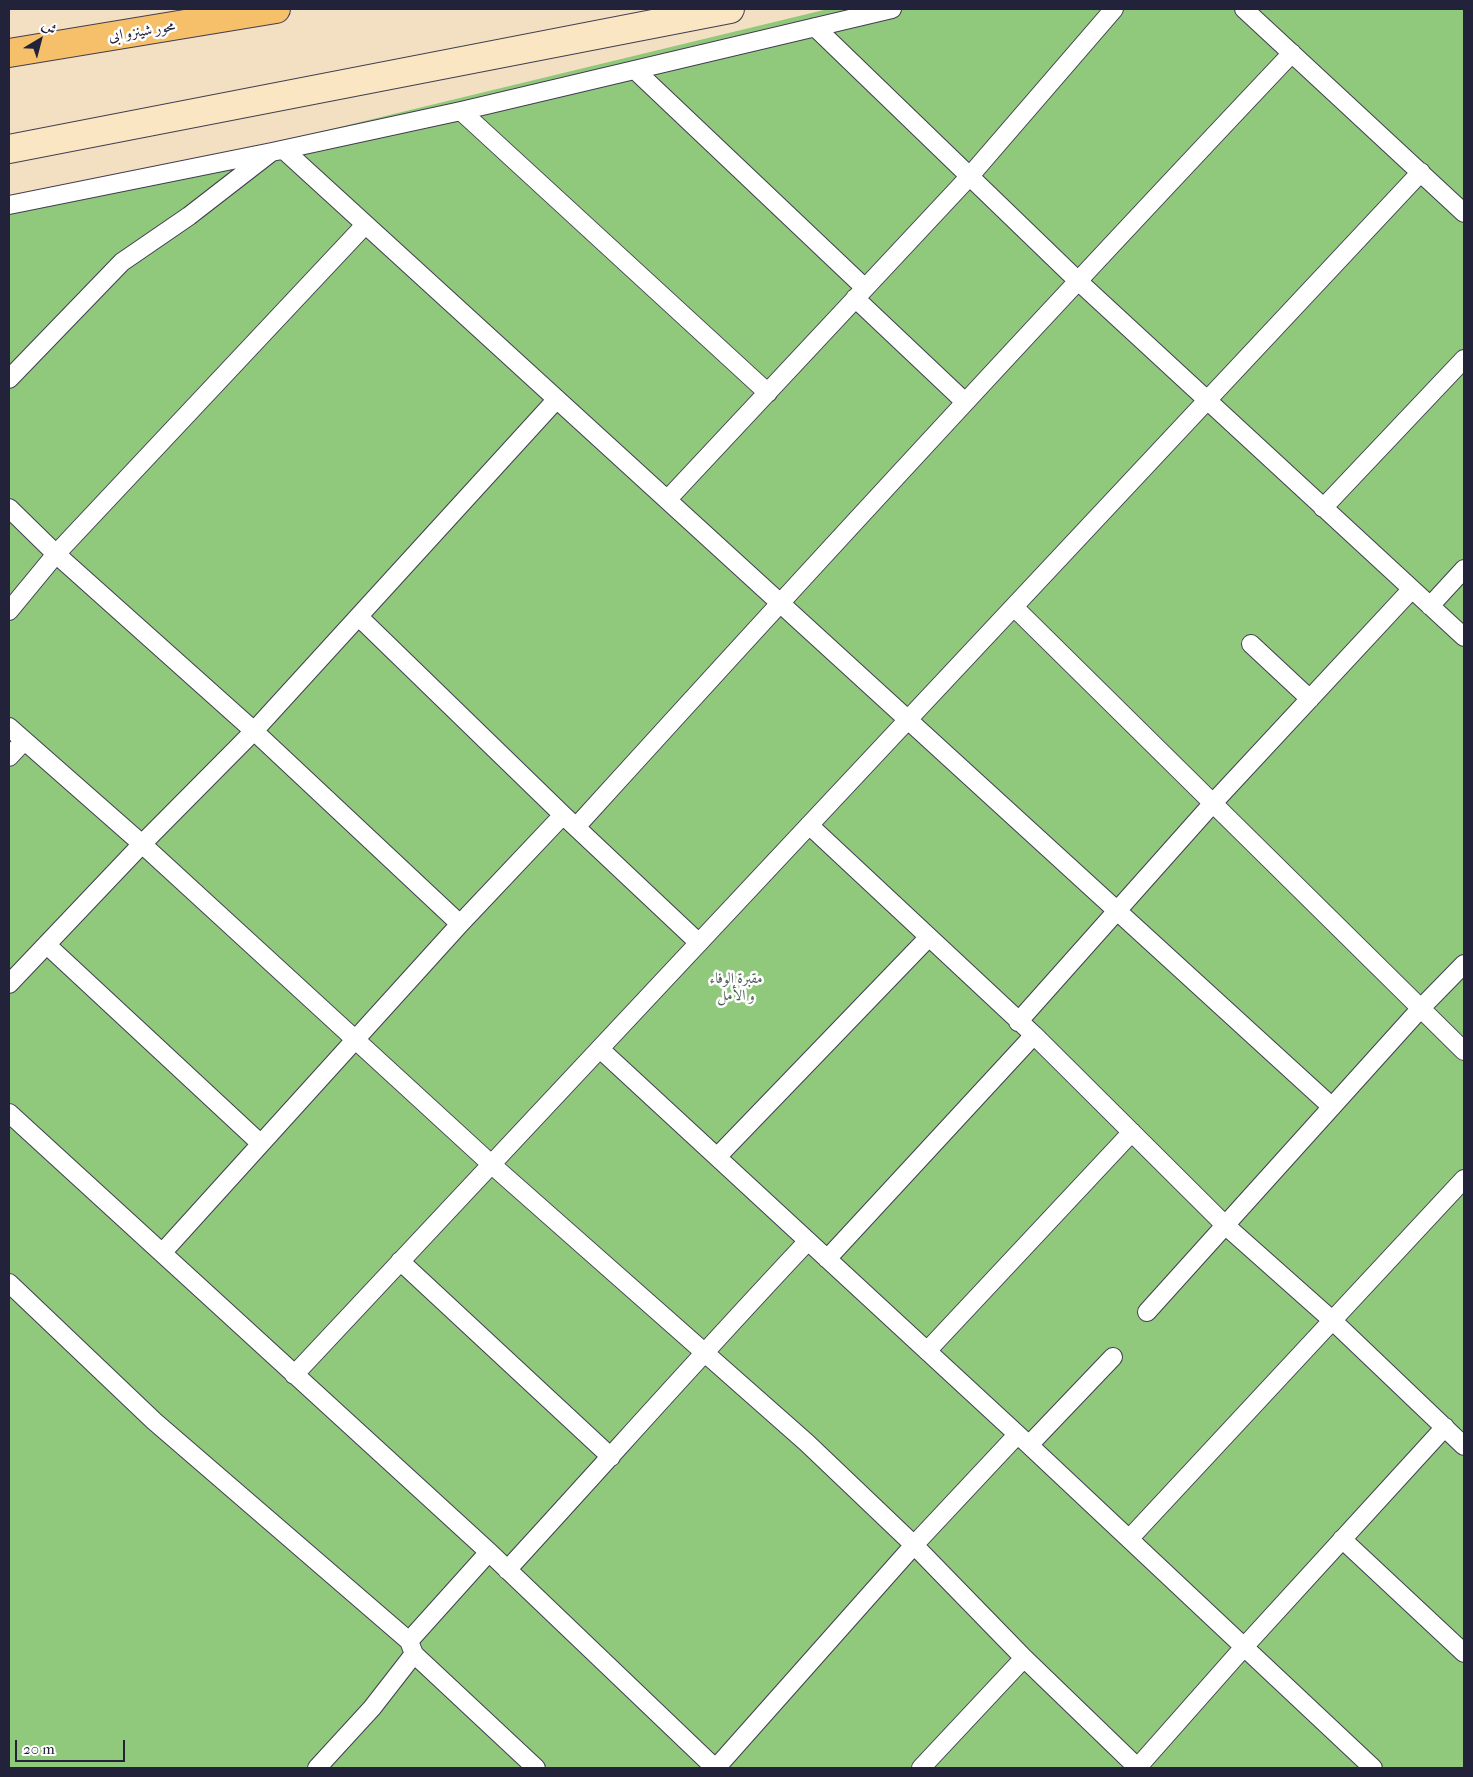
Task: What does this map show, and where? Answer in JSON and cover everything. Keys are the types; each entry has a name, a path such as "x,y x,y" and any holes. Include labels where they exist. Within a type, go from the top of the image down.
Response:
{"main road":[{"name":"محور شينزو ابى","path":"9,53 276,9"}],"street":[{"path":"9,149 730,9"}],"lane":[{"path":"9,205 278,151 462,111 892,9"},
{"path":"667,500 968,177 1114,9"},
{"path":"1244,9 1464,213"},
{"path":"815,27 968,177 1077,280 1464,637"},
{"path":"576,827 779,603 1077,280 1292,53"},
{"path":"635,70 860,293 965,402"},
{"path":"462,111 768,392"},
{"path":"278,151 365,225 1332,1107"},
{"path":"9,379 122,262 278,151"},
{"path":"294,1376 1420,172"},
{"path":"9,611 56,554 365,225"},
{"path":"1323,508 1464,359"},
{"path":"9,984 142,844 254,731 556,400"},
{"path":"9,508 56,554 254,731 460,924"},
{"path":"1430,606 1464,569"},
{"path":"1018,1022 1213,804 1411,590"},
{"path":"1014,607 1464,1051"},
{"path":"358,617 699,943"},
{"path":"1251,644 1310,699"},
{"path":"9,727 142,844 491,1164 807,1443 914,1545 1024,1658 1138,1768 1244,1647 1445,1428"},
{"path":"9,757 24,741"},
{"path":"162,1253 460,924 563,815"},
{"path":"810,825 1034,1036 1226,1225 1333,1321 1464,1446"},
{"path":"717,1157 929,937"},
{"path":"47,945 260,1143"},
{"path":"1147,1312 1421,1008 1464,964"},
{"path":"827,1259 1034,1036"},
{"path":"600,1049 928,1351 1373,1768"},
{"path":"9,1113 294,1376 489,1552 715,1768 914,1545 1112,1357"},
{"path":"928,1351 1132,1132"},
{"path":"1129,1539 1464,1179"},
{"path":"507,1570 611,1457 703,1352 808,1241"},
{"path":"400,1261 611,1457"},
{"path":"9,1283 154,1421 411,1648 535,1768"},
{"path":"1342,1539 1464,1654"},
{"path":"317,1768 372,1708 411,1648 489,1552"},
{"path":"922,1768 1024,1658"}],"green space":[{"name":"مقبرة الوفاء و الأمل","path":"828,9 1464,9 1464,1768 9,1768 9,207"}]}
